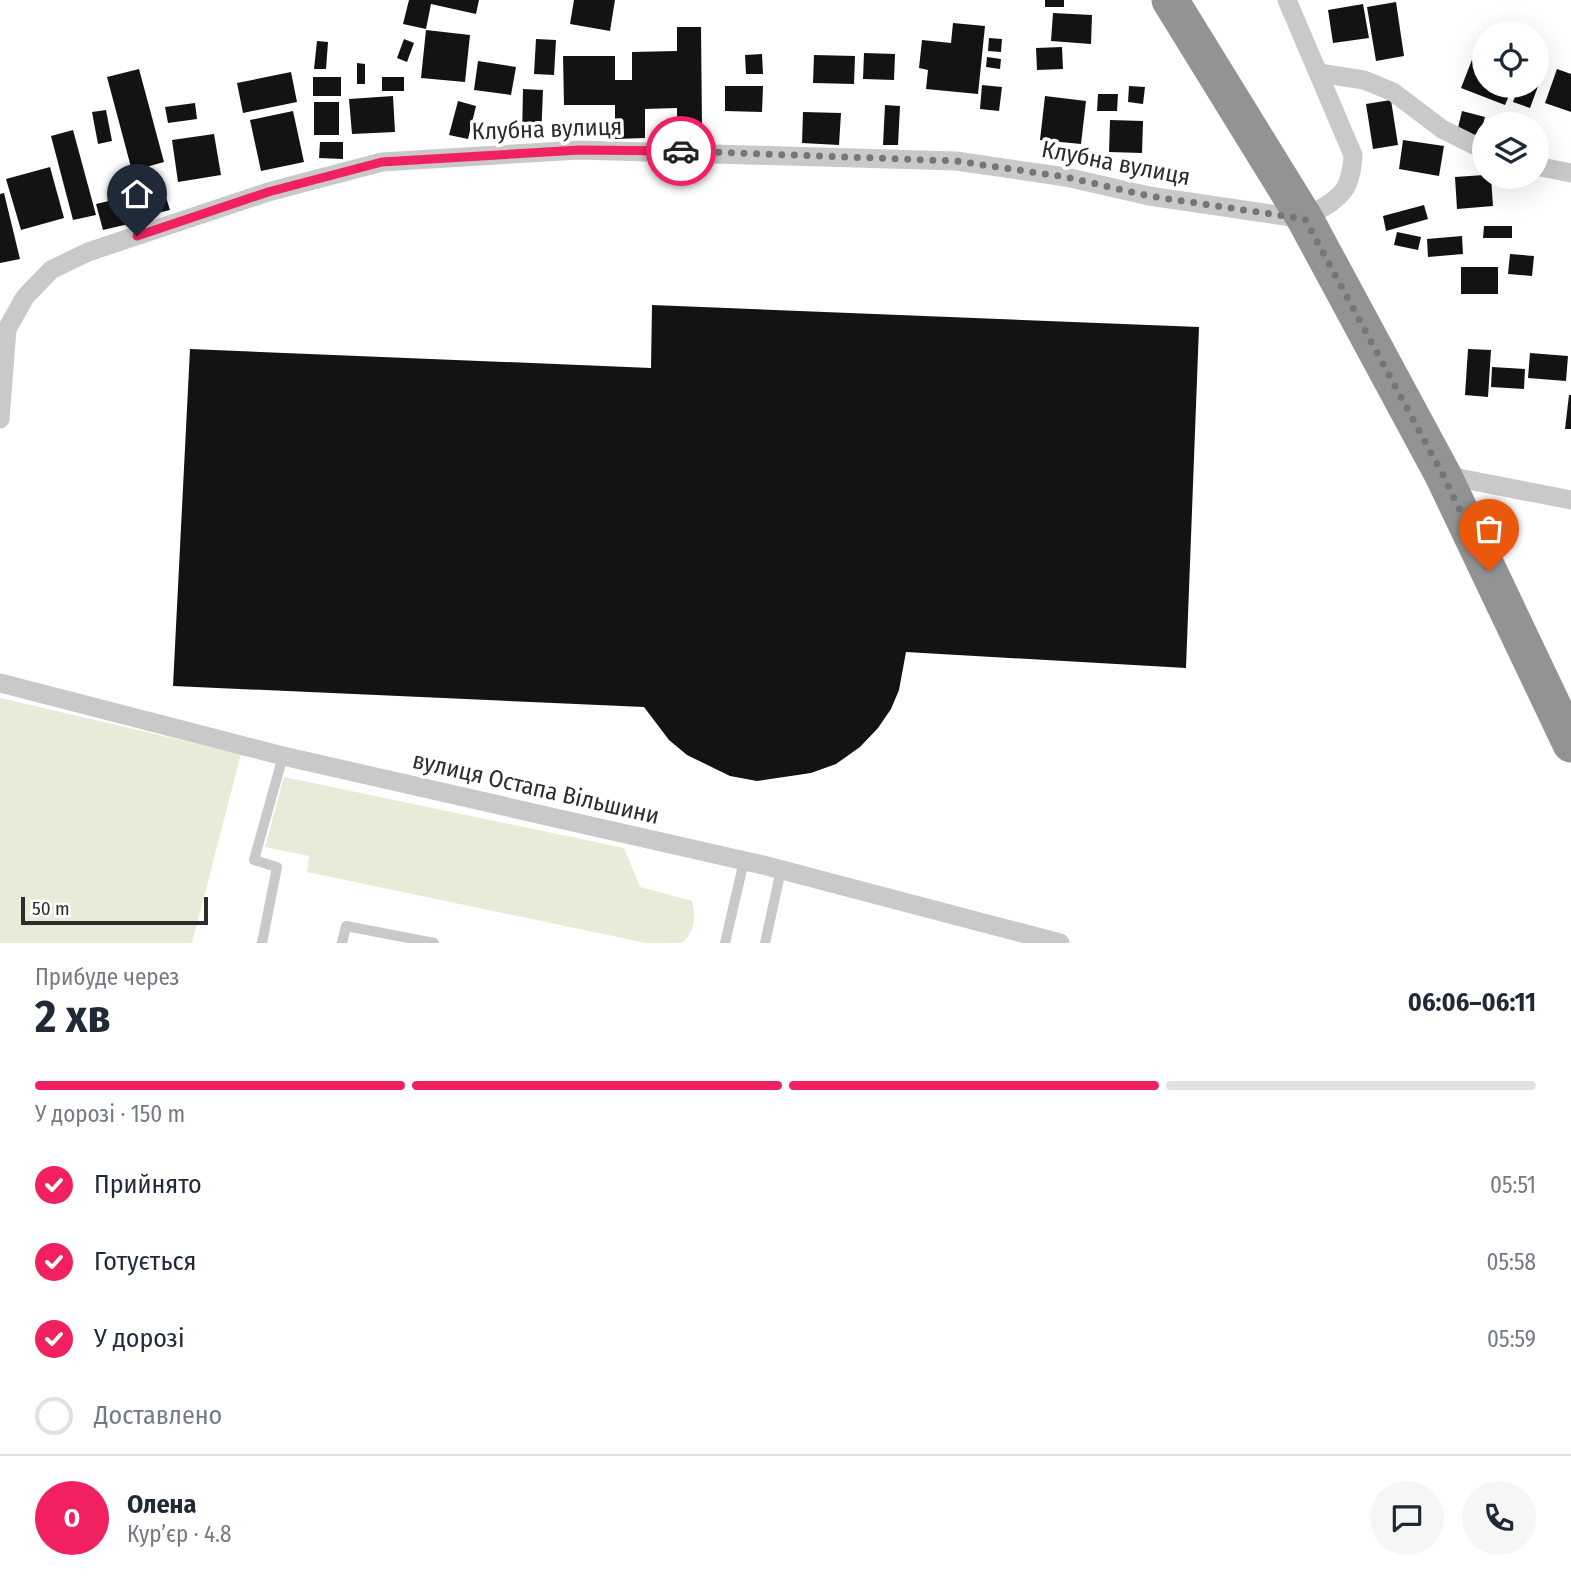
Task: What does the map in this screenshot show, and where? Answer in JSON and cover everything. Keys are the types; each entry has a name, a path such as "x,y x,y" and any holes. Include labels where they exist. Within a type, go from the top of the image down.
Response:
{"highway":[{"path":"1170,0 1305,219 1443,475 1571,744"}],"street":[{"path":"1287,0 1353,155 1352,181 1338,198 1305,219"},
{"path":"1319,73 1364,80 1393,92 1442,129 1472,144"},
{"name":"Клубна вулиця","path":"0,419 7,329 25,297 51,270 88,252 268,192 382,162 579,150 956,161 1066,177 1149,196 1305,219"},
{"path":"1549,169 1571,173"},
{"path":"1443,475 1571,500"},
{"name":"вулиця Остапа Вільшини","path":"0,683 283,756 781,870 1060,943"}],"lane":[{"path":"262,943 277,867 254,860 283,756"},
{"path":"725,943 744,861"},
{"path":"765,943 781,870"},
{"path":"342,943 346,926 434,943"}],"green space":[{"path":"0,698 241,754 192,943 0,943"},
{"path":"284,777 624,848 640,887 692,901 692,929 682,943 646,943 307,872 309,856 265,847"}],"building":[{"path":"409,0 479,0 476,14 431,4 426,29 403,24"},
{"path":"574,0 615,0 610,31 570,24"},
{"path":"1045,0 1064,0 1064,7 1045,7"},
{"path":"1396,2 1404,56 1376,61 1367,7"},
{"path":"1363,4 1369,38 1333,43 1328,10"},
{"path":"1053,13 1092,15 1091,44 1051,41"},
{"path":"953,23 985,26 978,94 926,89 928,70 919,68 922,40 951,43"},
{"path":"677,27 701,27 702,126 677,126 677,108 645,109 645,138 615,139 615,105 564,105 563,56 615,56 615,80 632,80 632,52 677,51"},
{"path":"426,30 470,35 465,82 421,78"},
{"path":"989,38 1002,39 1001,52 988,51"},
{"path":"404,39 414,43 407,62 397,58"},
{"path":"536,39 556,40 554,75 534,74"},
{"path":"317,41 328,42 326,69 314,69"},
{"path":"1062,47 1063,69 1037,70 1036,48"},
{"path":"864,53 895,54 894,80 863,79"},
{"path":"762,54 763,74 746,74 745,55"},
{"path":"814,55 855,56 854,84 813,83"},
{"path":"987,57 1001,59 1000,69 986,67"},
{"path":"1472,60 1472,92 1461,88"},
{"path":"478,61 516,67 511,95 474,90"},
{"path":"357,63 365,64 365,84 357,84"},
{"path":"139,69 164,162 132,171 107,77"},
{"path":"1557,69 1571,74 1571,112 1545,103 1549,98"},
{"path":"291,72 297,102 243,113 237,83"},
{"path":"313,77 341,77 341,96 313,96"},
{"path":"382,77 404,77 404,91 382,91"},
{"path":"982,85 1002,87 999,111 980,109"},
{"path":"725,86 763,86 762,112 725,111"},
{"path":"1129,86 1145,87 1143,104 1128,102"},
{"path":"523,89 543,90 541,139 522,138"},
{"path":"1098,94 1118,94 1117,111 1097,111"},
{"path":"393,96 395,132 352,134 349,99"},
{"path":"1045,96 1086,101 1081,144 1040,140"},
{"path":"1487,98 1508,98 1505,105"},
{"path":"1514,98 1534,98 1530,108 1513,102"},
{"path":"1391,100 1398,145 1373,149 1366,104"},
{"path":"458,101 476,106 468,139 449,135"},
{"path":"314,102 339,102 339,135 314,135"},
{"path":"195,103 197,119 168,123 165,107"},
{"path":"885,105 900,106 898,145 883,145"},
{"path":"106,110 112,141 98,144 92,112"},
{"path":"293,111 304,162 261,171 250,120"},
{"path":"1462,111 1472,114 1472,136 1457,132"},
{"path":"803,112 841,113 839,145 802,143"},
{"path":"1110,120 1143,121 1142,153 1109,152"},
{"path":"73,130 96,215 73,220 51,136"},
{"path":"214,134 221,175 178,182 172,140"},
{"path":"1403,140 1444,146 1439,176 1399,169"},
{"path":"320,142 343,142 343,159 319,158"},
{"path":"50,167 64,218 21,230 6,179"},
{"path":"159,175 170,210 153,214 143,179"},
{"path":"1472,176 1472,189 1492,189 1493,206 1457,209 1455,177"},
{"path":"4,193 20,259 0,263 0,194"},
{"path":"130,196 137,222 103,230 96,204"},
{"path":"1424,205 1428,219 1386,231 1383,216"},
{"path":"1484,226 1512,226 1512,238 1483,238"},
{"path":"1397,232 1421,237 1418,250 1394,245"},
{"path":"1462,236 1463,254 1428,257 1427,239"},
{"path":"1510,254 1534,256 1532,276 1508,274"},
{"path":"1461,267 1498,267 1498,294 1461,294"},
{"path":"652,305 1199,327 1186,668 906,652 899,690 891,709 860,747 836,764 811,773 757,781 730,776 687,755 669,740 644,707 173,686 190,349 651,368"},
{"path":"1468,349 1491,350 1488,397 1465,395"},
{"path":"1530,353 1568,356 1566,381 1528,378"},
{"path":"1492,367 1525,369 1524,389 1491,387"},
{"path":"1569,395 1571,429 1565,429"}],"way so far":[{"path":"681,151 956,161 1066,177 1149,196 1305,219 1443,475 1489,571"}],"route":[{"path":"137,236 268,192 382,162 579,150 681,151"}]}
